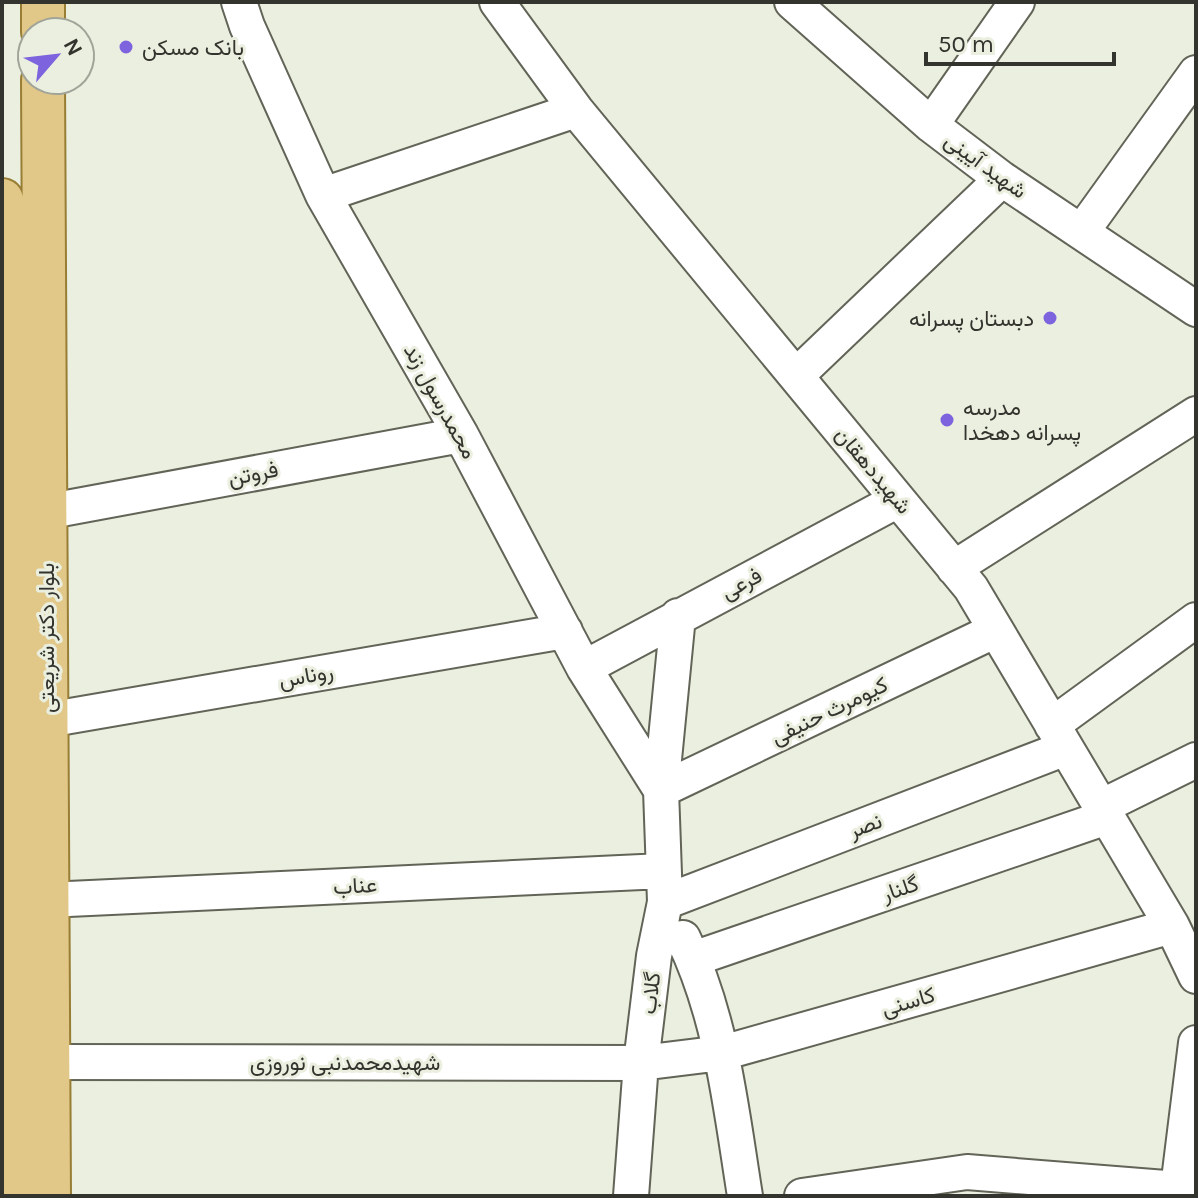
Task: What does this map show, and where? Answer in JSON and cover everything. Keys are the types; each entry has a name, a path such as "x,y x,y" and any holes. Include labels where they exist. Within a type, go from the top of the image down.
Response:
{"main road":[{"name":"بلوار دکتر شریعتی","path":"41,96 17,327 18,515 47,720 23,918 48,1062 49,1196"},
{"path":"2,200 17,327"},
{"path":"9,1196 6,1135 23,918 4,707 18,515"}],"street":[{"name":"محمدرسول زند","path":"239,2 323,195 461,435 584,668 661,790"},
{"name":"شهیددهقان","path":"497,2 576,110 971,588 1172,926 1196,976"},
{"name":"شهید آیینی","path":"792,2 824,14 931,125 1002,179 1083,230 1196,309"},
{"path":"931,125 1017,2"},
{"path":"1083,230 1196,73"},
{"path":"323,195 576,110"},
{"path":"796,376 1002,179"},
{"path":"954,568 1196,414"},
{"name":"فروتن","path":"18,515 461,435"},
{"name":"فرعی","path":"584,668 898,500"},
{"name":"گلاب","path":"631,1196 641,1063 664,886 661,790 678,616"},
{"name":"نصر","path":"664,886 1059,736 1196,620"},
{"name":"کیومرث حنیفی","path":"661,790 996,630"},
{"name":"روناس","path":"47,720 565,631"},
{"name":"گلنار","path":"693,959 1104,812 1196,760"},
{"path":"664,886 693,959 722,1053 745,1196"},
{"name":"عناب","path":"23,918 664,886"},
{"name":"کاسنی","path":"641,1063 722,1053 1172,926"},
{"path":"802,1196 967,1172 1183,1176 1196,1043"},
{"name":"شهیدمحمدنبی نوروزی","path":"48,1062 641,1063"}],"place":[{"name":"بانک مسکن","path":"126,47"},
{"name":"دبستان پسرانه","path":"1050,318"},
{"name":"مدرسه پسرانه دهخدا","path":"947,420"}]}
